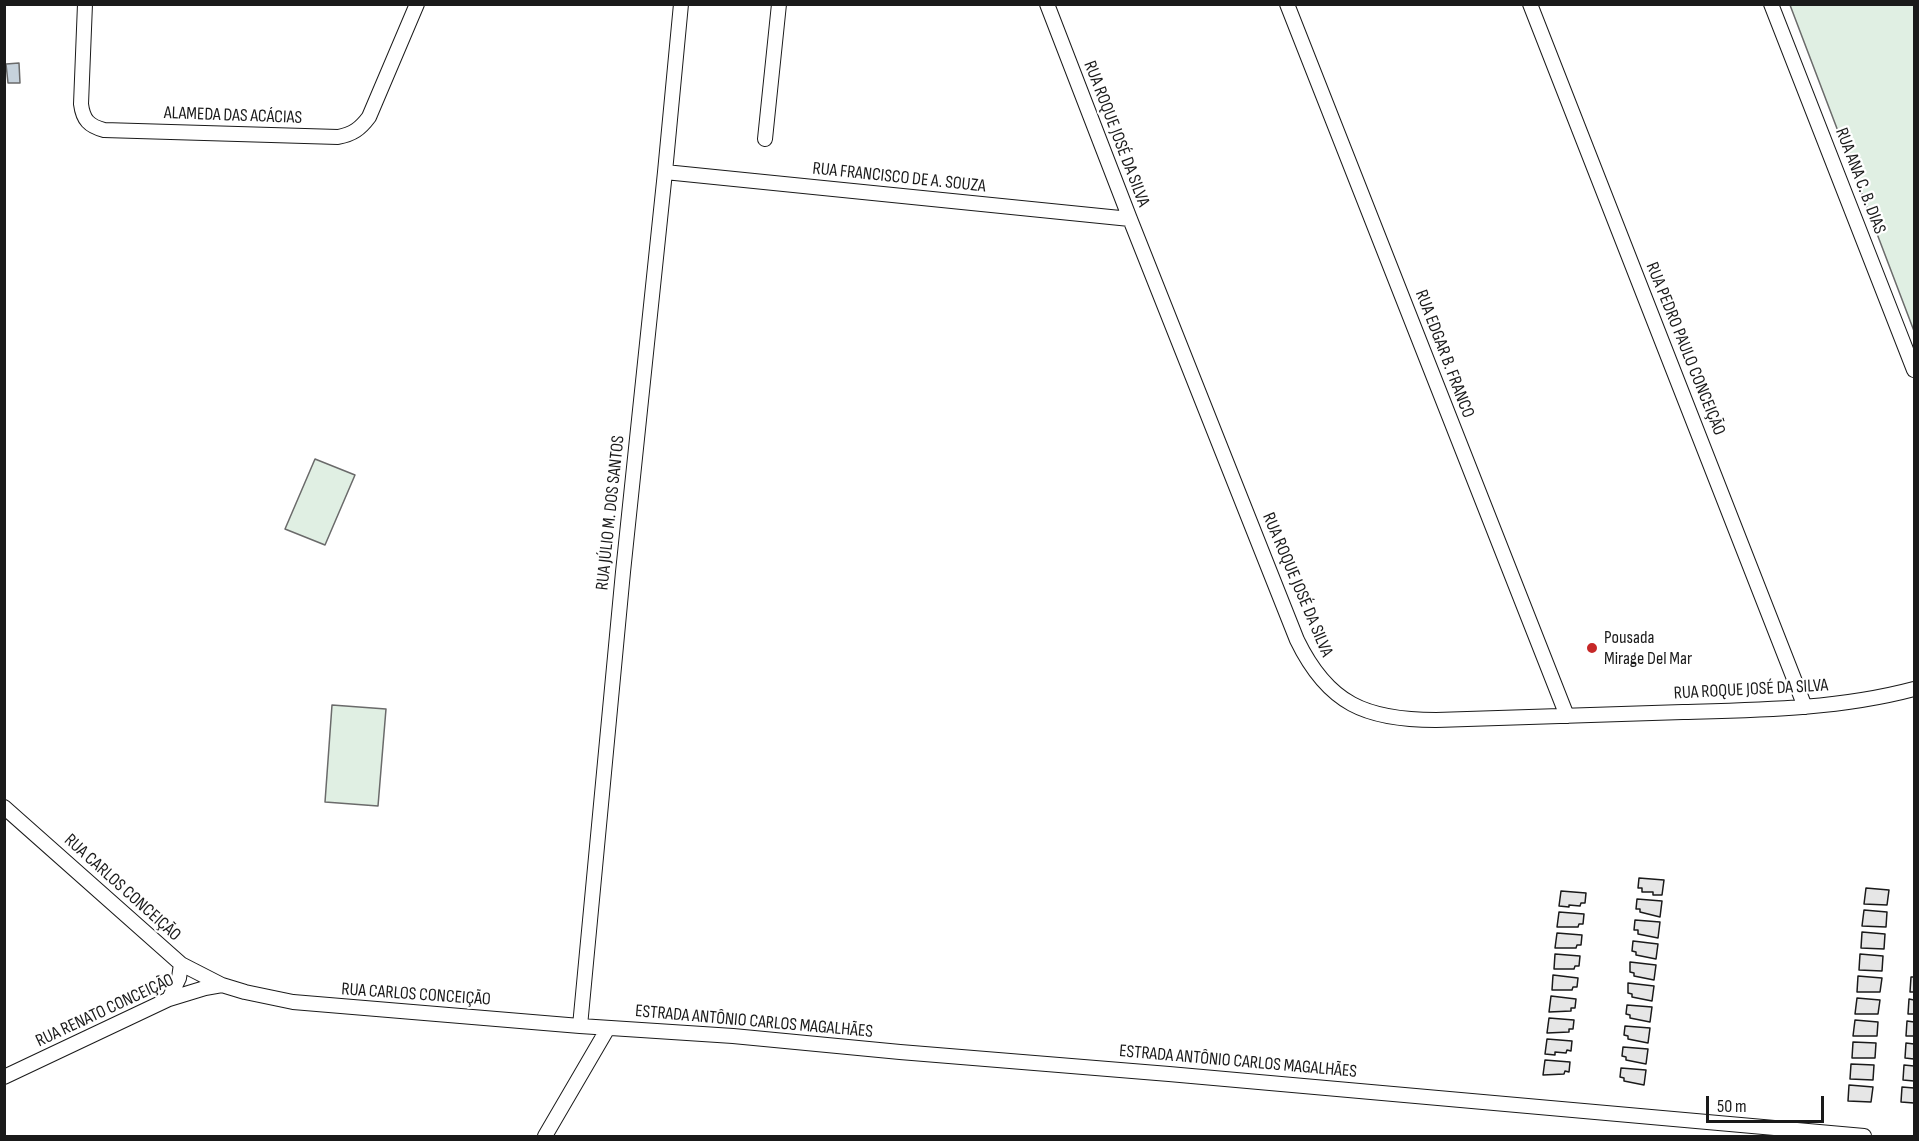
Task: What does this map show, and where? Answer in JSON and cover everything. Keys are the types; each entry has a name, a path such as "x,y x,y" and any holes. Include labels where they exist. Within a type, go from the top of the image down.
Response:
{"street":[{"name":"ALAMEDA DAS ACÁCIAS","path":"85,4 81,104 87,122 94,127 104,130 338,137 361,129 369,117 417,4"},
{"name":"RUA JÚLIO M. DOS SANTOS","path":"580,1026 681,4"},
{"path":"765,138 779,4"},
{"name":"RUA ROQUE JOSÉ DA SILVA","path":"1047,4 1297,640 1308,663 1324,683 1341,698 1362,709 1399,719 1761,710 1805,707 1888,696 1914,689"},
{"name":"RUA EDGAR B. FRANCO","path":"1287,4 1568,716"},
{"name":"RUA PEDRO PAULO CONCEIÇÃO","path":"1530,4 1805,707"},
{"name":"RUA ANA C. B. DIAS","path":"1771,4 1914,370"},
{"name":"RUA FRANCISCO DE A. SOUZA","path":"666,172 1130,219"},
{"name":"RUA CARLOS CONCEIÇÃO","path":"4,807 181,964 222,985 267,997 318,1005 608,1028"},
{"path":"169,999 179,978 181,964"},
{"name":"RUA RENATO CONCEIÇÃO","path":"4,1077 169,999 222,985"},
{"path":"545,1137 608,1028"},
{"name":"ESTRADA ANTÔNIO CARLOS MAGALHÃES","path":"608,1028 733,1036 1148,1072 1864,1137"}],"green space":[{"path":"1790,5 1914,5 1914,331"},
{"path":"315,459 355,475 325,545 285,529"},
{"path":"332,705 386,709 378,806 325,802"}],"shaded area":[{"path":"19,63 20,83 8,83 6,64"}],"building":[{"path":"1639,878 1664,880 1662,895 1642,892 1642,888 1638,888"},
{"path":"1866,888 1889,890 1887,905 1864,904"},
{"path":"1561,891 1586,893 1585,903 1581,903 1580,906 1559,906"},
{"path":"1637,899 1662,901 1660,917 1636,909"},
{"path":"1864,910 1887,912 1886,927 1862,926"},
{"path":"1559,912 1584,914 1583,924 1579,924 1578,927 1557,927"},
{"path":"1635,920 1660,922 1658,938 1638,934 1638,930 1634,930"},
{"path":"1862,932 1885,934 1884,949 1861,948"},
{"path":"1557,933 1582,935 1581,945 1577,945 1576,948 1555,948"},
{"path":"1633,941 1658,944 1656,959 1636,955 1636,952 1632,951"},
{"path":"1555,954 1580,956 1579,966 1575,966 1574,969 1554,969"},
{"path":"1860,954 1883,956 1882,971 1859,970"},
{"path":"1630,962 1656,965 1654,980 1634,976 1634,973 1630,972"},
{"path":"1553,975 1578,978 1577,987 1573,987 1572,990 1552,990"},
{"path":"1858,976 1882,978 1880,992 1857,992"},
{"path":"1911,977 1914,977 1914,992 1910,992"},
{"path":"1628,983 1654,986 1652,1001 1632,997 1632,994 1628,993"},
{"path":"1551,996 1576,999 1575,1008 1571,1008 1571,1011 1549,1012"},
{"path":"1857,998 1880,1000 1878,1014 1855,1014"},
{"path":"1909,999 1914,1000 1914,1014 1908,1014"},
{"path":"1627,1005 1652,1007 1650,1022 1630,1018 1630,1015 1626,1014"},
{"path":"1549,1018 1574,1020 1573,1029 1569,1029 1569,1032 1547,1033"},
{"path":"1855,1020 1878,1022 1877,1036 1853,1036"},
{"path":"1907,1021 1914,1022 1914,1036 1906,1036"},
{"path":"1625,1026 1650,1028 1648,1043 1628,1039 1628,1036 1624,1035"},
{"path":"1547,1039 1572,1041 1571,1051 1555,1052 1555,1055 1545,1054"},
{"path":"1853,1042 1876,1043 1875,1058 1852,1058"},
{"path":"1906,1043 1914,1044 1914,1059 1905,1058"},
{"path":"1623,1047 1648,1049 1646,1064 1626,1060 1626,1057 1622,1056"},
{"path":"1545,1060 1570,1062 1569,1072 1543,1075"},
{"path":"1851,1064 1874,1065 1873,1080 1850,1079"},
{"path":"1904,1065 1914,1066 1914,1081 1903,1080"},
{"path":"1621,1068 1646,1070 1644,1085 1624,1081 1624,1078 1620,1077"},
{"path":"1849,1085 1873,1087 1871,1102 1848,1101"},
{"path":"1902,1087 1914,1088 1914,1103 1901,1102"}],"place":[{"name":"Pousada Mirage Del Mar","path":"1592,648"}]}
